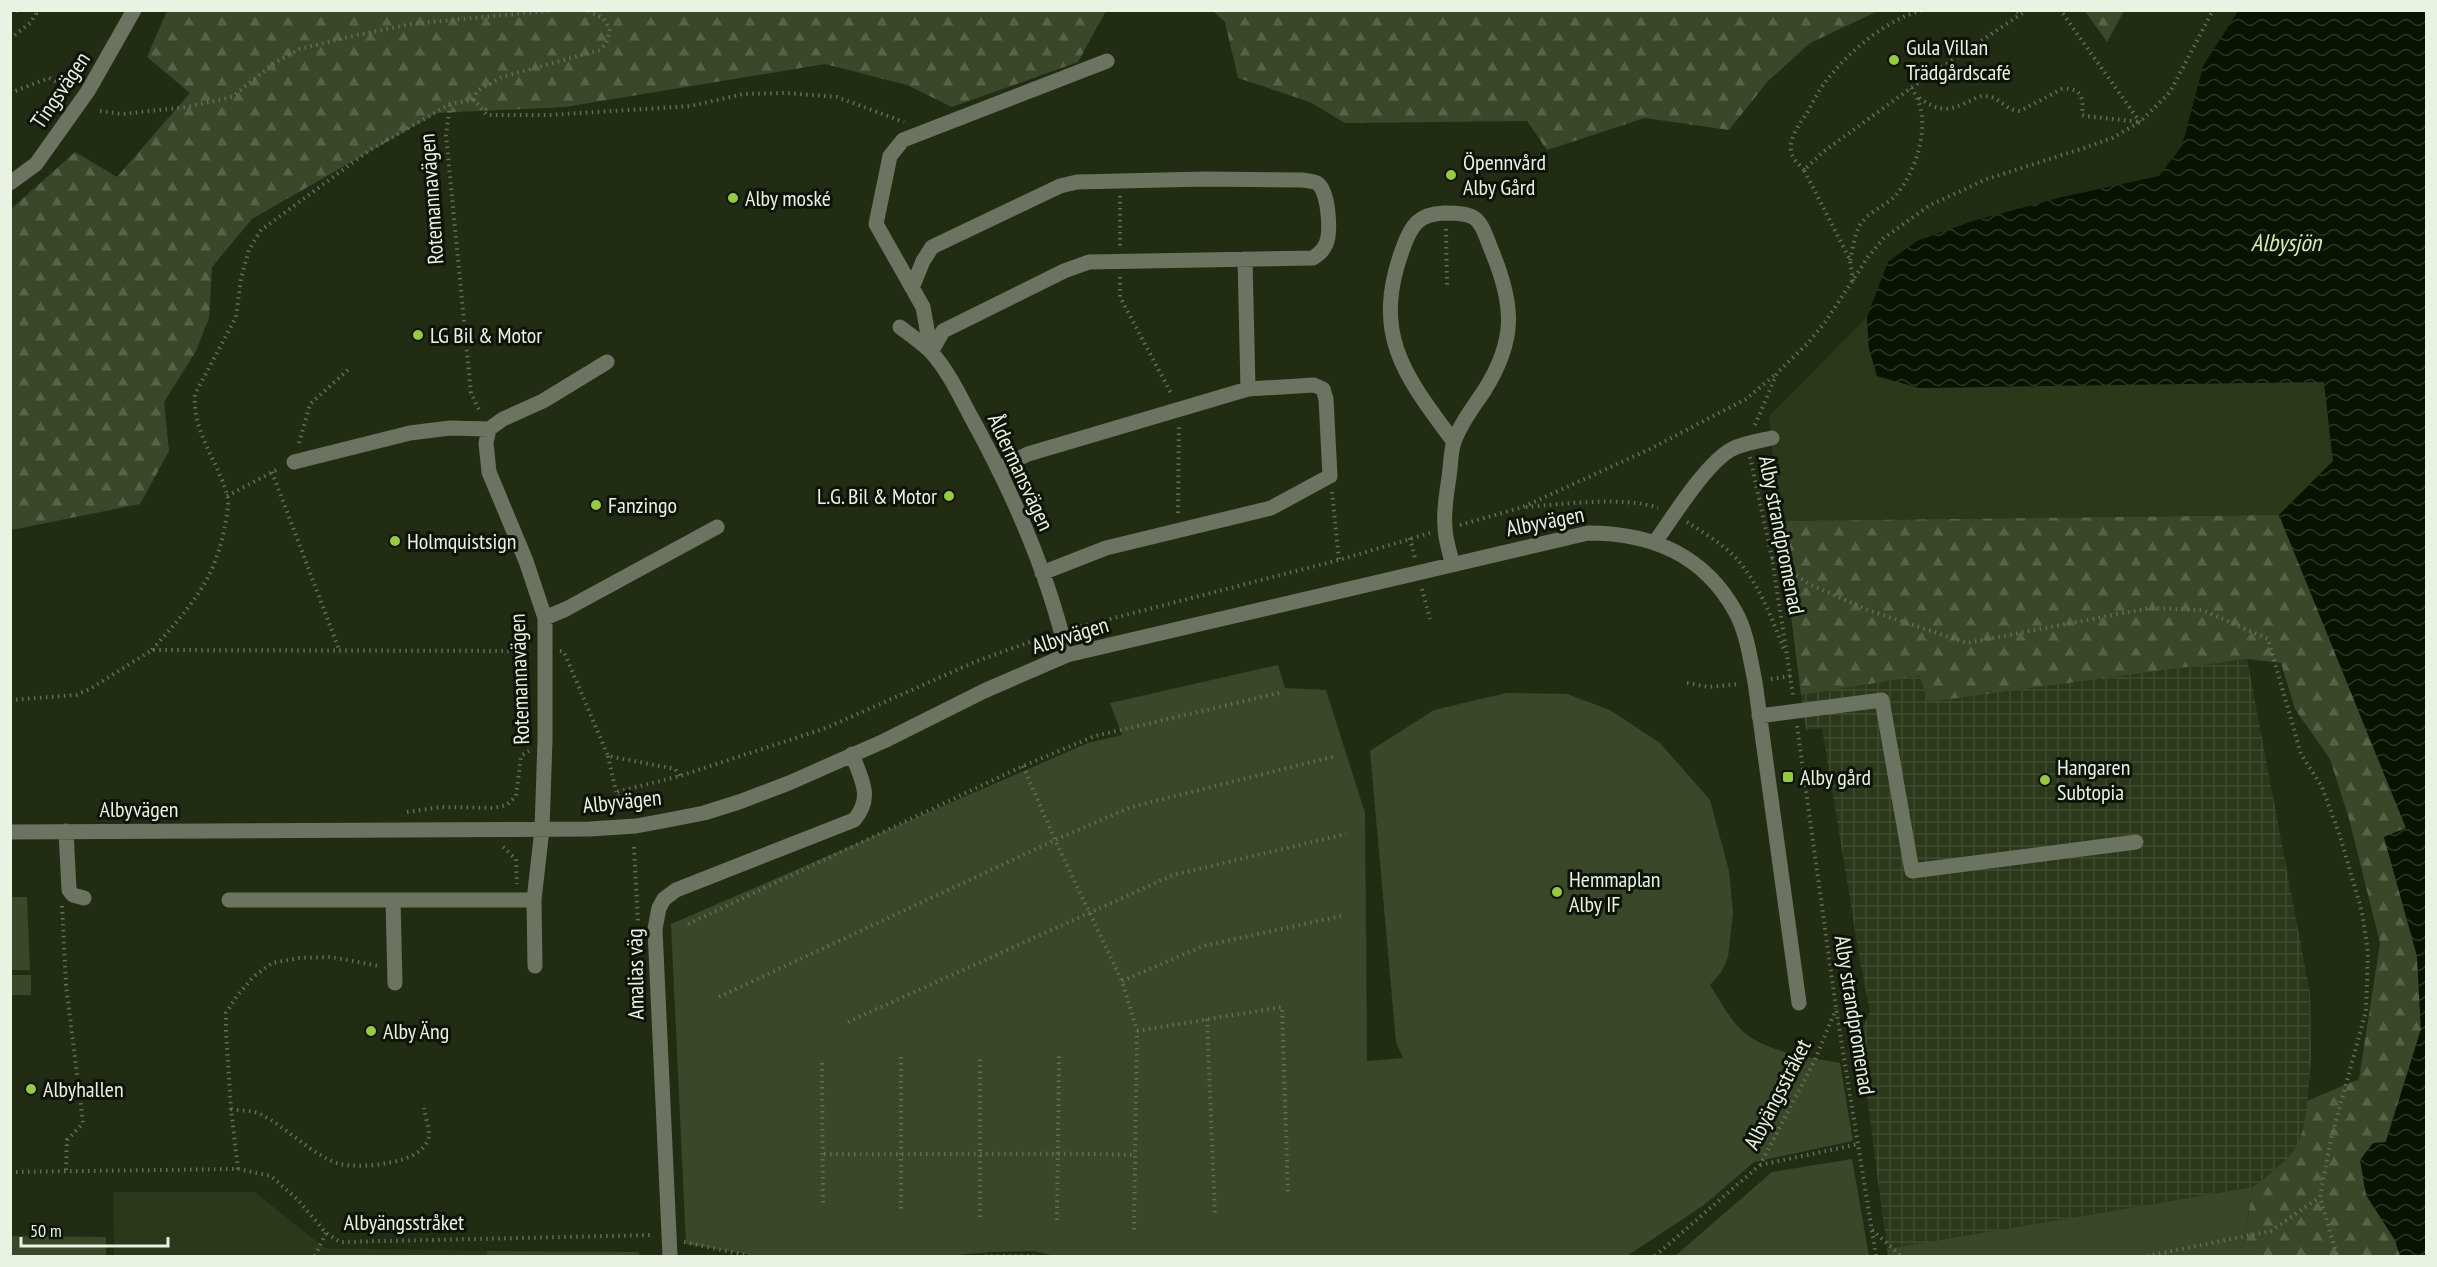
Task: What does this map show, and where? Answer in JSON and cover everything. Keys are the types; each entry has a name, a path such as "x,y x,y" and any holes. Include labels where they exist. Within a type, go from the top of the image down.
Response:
{"street":[{"name":"Tingsvägen","path":"10,183 36,164 82,100 134,10"},
{"path":"931,352 923,307 876,224 890,156 903,140 1107,61"},
{"path":"912,288 922,261 932,247 1060,186 1077,182 1206,179 1303,180 1316,183 1323,189 1327,200 1327,242 1320,253 1313,258 1089,262 1064,271 943,331 931,352"},
{"path":"1452,563 1445,529 1445,508 1454,442 1498,369 1505,351 1508,334 1507,291 1482,226 1472,215 1428,214 1419,219 1405,242 1393,274 1389,302 1394,345 1413,388 1454,442"},
{"path":"1245,259 1248,389"},
{"name":"Åldermansvägen","path":"900,327 931,352 947,372 999,468 1042,573 1062,631 1067,655"},
{"path":"294,462 410,433 450,428 489,429 503,419 543,401 607,362"},
{"path":"999,468 1028,454 1248,389 1314,385 1323,389 1326,399 1330,476 1271,508 1106,548 1042,573"},
{"name":"Rotemannavägen","path":"489,429 486,443 489,472 526,561 545,618 542,829 534,900 536,966"},
{"path":"1655,542 1710,467 1730,450 1747,443 1772,438"},
{"path":"545,618 566,609 717,527"},
{"name":"Albyvägen","path":"10,832 542,829 636,826 704,813 789,783 884,741 984,691 1067,655 1452,563 1588,533 1611,533 1655,542 1682,554 1703,569 1735,611 1746,640 1759,716 1799,1003"},
{"path":"1759,716 1882,700 1912,871 2136,842"},
{"name":"Amalias väg","path":"670,1257 656,969 655,919 658,908 664,899 676,890 854,820 862,811 866,797 852,754"},
{"path":"66,831 69,890 73,895 84,898"},
{"path":"229,900 534,900"},
{"path":"393,900 394,977"}],"path":[{"path":"10,12 20,10"},
{"path":"10,39 30,23 36,14 34,10"},
{"path":"100,111 122,114 144,112 187,107 232,97 274,63 300,49 348,37 411,24 556,10"},
{"path":"474,100 477,91 502,77 600,50 606,44 610,29 603,18 586,10"},
{"path":"1854,281 1850,260 1804,170 1793,157 1790,148 1800,122 1826,81 1855,51 1880,31 1908,14 1923,10"},
{"path":"2011,10 2025,11"},
{"path":"2058,10 2140,122"},
{"name":"Alby strandpromenad","path":"1876,1257 1836,1008 1772,558 1747,443 1777,374 1808,343 1854,281 1868,257 1884,238 1930,205 1987,179 2112,138 2140,122 2170,92 2213,10"},
{"path":"1804,170 1823,152 1911,88 2025,11"},
{"path":"10,93 49,78 66,88"},
{"path":"1911,88 1919,98 1944,110 1955,108 1984,95 1990,96 2015,111 2020,111 2068,88 2074,90 2085,102 2082,114 2085,117 2140,122"},
{"path":"474,100 487,114 550,114 691,106 742,94 786,93 837,97 906,122 919,133"},
{"path":"1850,260 1862,221 1895,196 1913,167 1921,131 1919,98"},
{"path":"10,700 76,695 90,689 152,650 196,600 213,572 222,545 227,516 227,496 198,426 194,409 195,394 236,317 241,278 249,250 261,230 370,150 450,104 474,100"},
{"name":"Rotemannavägen","path":"450,104 446,135 471,393 489,429"},
{"path":"1113,180 1119,189 1120,297 1179,410 1178,530"},
{"path":"1445,213 1447,288"},
{"path":"227,496 294,462 310,404 350,368"},
{"path":"616,792 680,776 826,729 977,661 1062,631 1339,560 1523,507 1650,450 1746,399 1777,374"},
{"path":"272,472 340,652"},
{"path":"1330,476 1339,560"},
{"path":"1772,558 1809,584 1868,610 1967,643 2150,608 2202,610 2268,639 2301,754 2322,787 2340,836 2362,912 2368,952 2366,1011 2331,1139 2320,1197 2337,1257"},
{"path":"152,650 564,651 609,756 616,792 623,807"},
{"path":"688,924 1023,766 1095,736 1279,693"},
{"path":"396,815 425,808 494,808 507,805 516,796 521,756 545,740"},
{"path":"609,756 675,769 680,776"},
{"path":"718,997 1131,807 1336,756"},
{"path":"1023,766 1055,840 1122,981 1137,1031 1137,1155 1134,1231"},
{"path":"848,1022 1173,875 1346,834"},
{"path":"500,846 507,849 516,859 517,900"},
{"path":"62,903 66,985 83,1123 67,1140 66,1171"},
{"path":"1122,981 1203,946 1341,916"},
{"path":"238,1169 231,1109 226,1013 253,977 272,963 299,958 331,957 394,977"},
{"path":"1137,1031 1282,1006 1288,1194"},
{"name":"Albyängsstråket","path":"1655,1257 1760,1165 1814,1062 1836,1008"},
{"path":"1208,1019 1215,1217"},
{"path":"980,1054 980,1217"},
{"path":"1057,1220 1059,1054"},
{"path":"901,1057 901,1214"},
{"path":"822,1063 823,1207"},
{"path":"231,1109 260,1113 326,1158 340,1164 367,1166 407,1160 424,1145 429,1136 424,1108"},
{"path":"1760,1165 1859,1144"},
{"path":"824,1154 1137,1155"},
{"name":"Albyängsstråket","path":"10,1172 238,1169 271,1176 298,1200 326,1233 340,1242 652,1234 750,1257"},
{"path":"2147,1257 2271,1231 2320,1197"},
{"path":"1872,1229 1900,1257"},
{"path":"315,1257 326,1233"},
{"path":"985,1257 1034,1257"}],"shaded area":[{"path":"1867,317 1869,349 1919,388 2324,381 2333,461 2279,515 1779,521 1769,416"},
{"path":"2247,659 2310,993 2311,1057 2305,1130 2293,1155 2253,1187 1887,1249 1859,1036 1870,1012 1822,728 1806,730 1801,695 1921,676 1928,702"},
{"path":"113,1192 255,1192 325,1248 487,1251 487,1256 114,1256"}],"green space":[{"path":"167,10 1106,11 1078,62 952,107 907,85 825,64 565,107 437,113 252,219 212,267 209,318 196,351 164,402 169,451 140,504 11,530 11,209 75,152 117,177 190,93 147,57"},
{"path":"1213,11 1878,11 1810,43 1768,81 1729,130 1645,118 1547,150 1527,121 1345,123 1310,102 1238,78 1225,22"},
{"path":"2085,11 2124,11 2107,42"},
{"path":"2279,515 2406,828 2384,837 2417,956 2421,1030 2366,1195 2395,1240 2400,1256 2241,1256 2253,1187 2293,1152 2302,1132 2307,1101 2359,1079 2380,943 2350,822 2330,759 2295,709 2281,663 2247,659 1928,702 1920,676 1801,695 1779,521"},
{"path":"1278,665 1285,688 1326,690 1365,813 1367,1061 1403,1058 1396,1042 1370,751 1434,710 1506,693 1567,694 1610,710 1660,743 1710,800 1729,871 1733,913 1728,957 1722,971 1710,985 1732,1020 1760,1043 1805,1057 1840,1063 1853,1141 1754,1162 1704,1205 1627,1256 1055,1256 1034,1251 944,1256 759,1256 686,1244 671,924 1088,743 1122,735 1110,703"},
{"path":"11,897 27,897 30,970 11,970"},
{"path":"11,975 31,975 31,995 11,995"},
{"path":"1852,1159 1869,1256 1675,1256 1772,1172"},
{"path":"2253,1187 2241,1256 1888,1256 1887,1249"},
{"path":"11,1236 106,1237 106,1256 11,1256"},
{"path":"487,1251 639,1252 640,1256 487,1256"}],"water":[{"name":"Albysjön","path":"2238,11 2426,11 2426,1256 2400,1256 2395,1240 2366,1195 2360,1160 2373,1143 2386,1142 2421,1029 2417,956 2384,837 2406,828 2279,515 2333,461 2324,382 1919,388 1877,376 1869,349 1867,317 1888,262 1917,241 1973,221 2062,197 2159,176 2182,146 2203,66"}],"place":[{"name":"Gula Villan Trädgårdscafé","path":"1894,60"},
{"name":"Öpennvård Alby Gård","path":"1451,175"},
{"name":"Alby moské","path":"733,198"},
{"name":"LG Bil & Motor","path":"418,335"},
{"name":"L.G. Bil & Motor","path":"949,496"},
{"name":"Fanzingo","path":"596,505"},
{"name":"Holmquistsign","path":"395,541"},
{"name":"Alby gård","path":"1788,777"},
{"name":"Hangaren Subtopia","path":"2045,780"},
{"name":"Hemmaplan Alby IF","path":"1557,892"},
{"name":"Alby Äng","path":"371,1031"},
{"name":"Albyhallen","path":"31,1089"}]}
